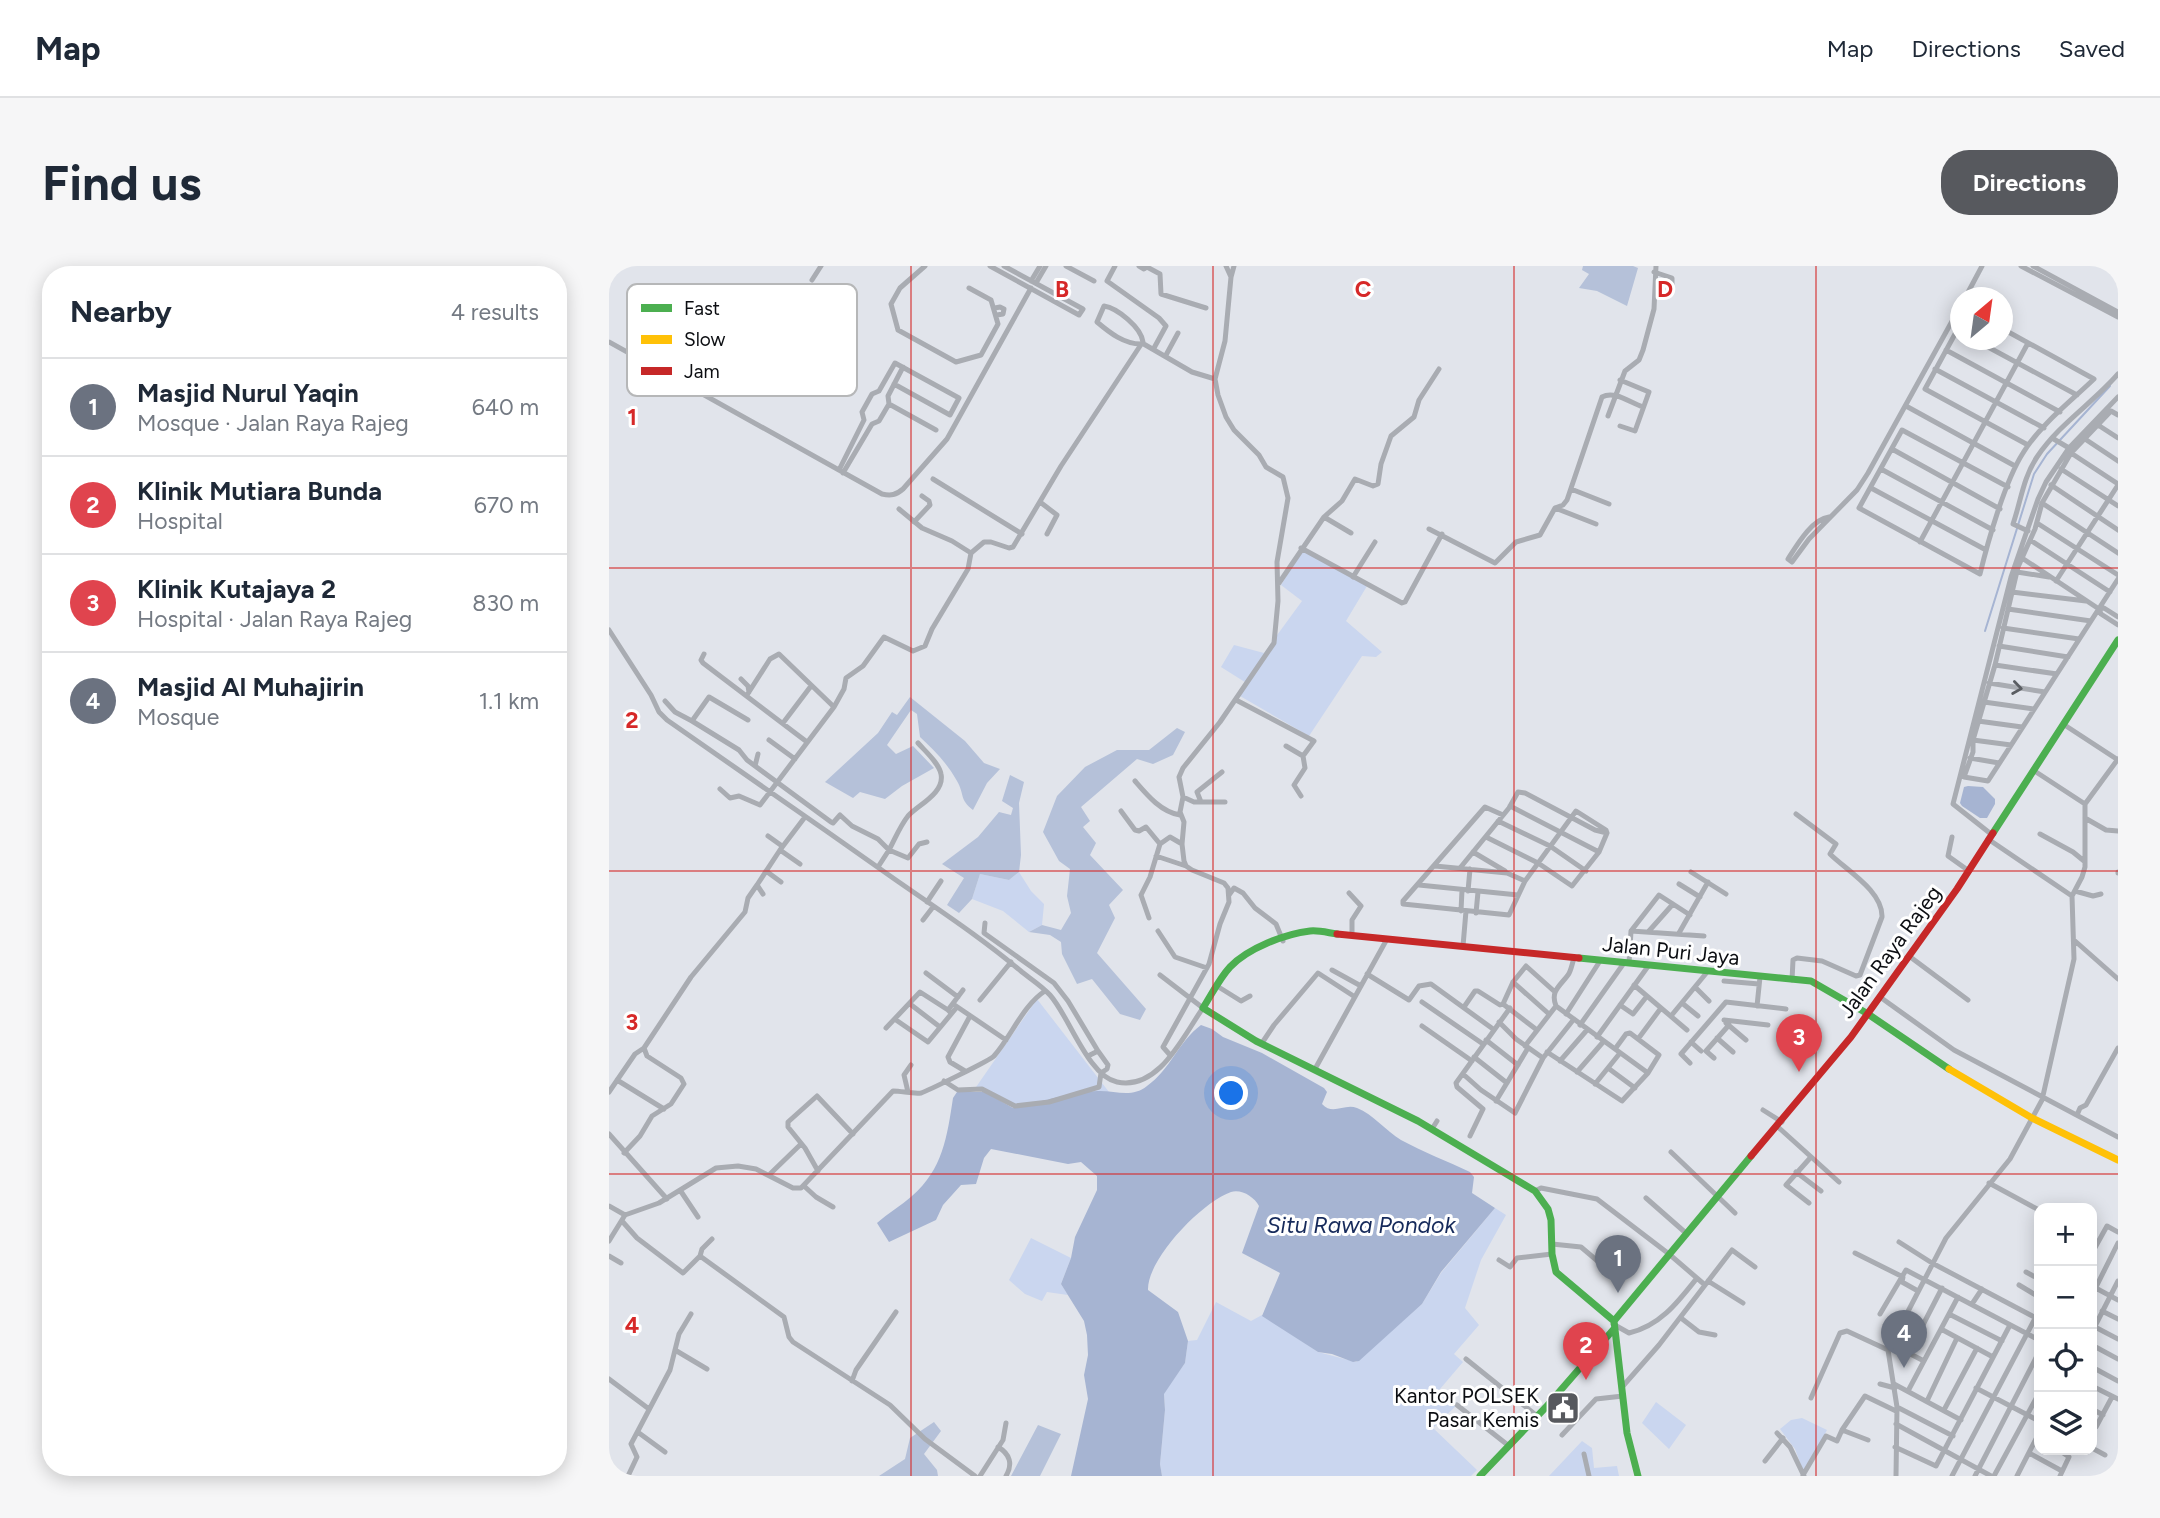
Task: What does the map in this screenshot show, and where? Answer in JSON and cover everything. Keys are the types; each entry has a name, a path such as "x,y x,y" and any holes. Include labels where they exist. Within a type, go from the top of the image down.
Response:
{"street":[{"path":"812,280 821,266"},
{"path":"925,266 900,288 891,304 898,330 956,362 981,355 998,324 991,300 969,288"},
{"path":"990,266 1033,284"},
{"path":"1004,266 1058,299"},
{"path":"706,396 882,494 897,494 947,439 1019,311 1040,266"},
{"path":"1033,284 1046,266"},
{"path":"1066,266 1094,281"},
{"path":"1115,266 1107,281 1159,318 1166,326 1154,348"},
{"path":"1139,266 1144,269 1148,266 1161,276 1161,295 1206,308"},
{"path":"1226,266 1231,277"},
{"path":"1186,866 1182,844 1184,822 1180,815 1183,797 1179,775 1275,643 1280,536 1288,498 1283,477 1228,423 1220,403 1215,379 1225,341 1234,266"},
{"path":"1971,287 1982,266"},
{"path":"2021,266 2118,315"},
{"path":"2033,266 2118,315"},
{"path":"1608,416 1626,369 1639,360 1643,350 1654,309 1655,269 1672,278 1672,284"},
{"path":"720,789 730,798 739,796 758,806 834,707 844,689 846,678 863,666 884,637 913,651 925,646 932,629 968,569 971,553 983,542 1011,548 1142,343 1142,334 1136,328 1115,310 1104,306 1097,322 1122,339 1131,344 1142,343 1154,348 1192,372 1215,379"},
{"path":"996,312 1000,307 1011,307 1019,311"},
{"path":"1790,560 1823,518 1829,517 1857,490 1950,325"},
{"path":"1166,355 1178,333"},
{"path":"2008,487 1902,430 1859,508 1980,574 2015,466 2028,445 2094,379 2013,335"},
{"path":"609,342 627,352"},
{"path":"1950,343 1925,389 2028,445"},
{"path":"1920,542 2028,343"},
{"path":"1946,349 2060,412"},
{"path":"1994,350 2077,395"},
{"path":"854,448 851,443 864,420 862,412 872,394 879,391 895,363 959,398 950,415 894,384"},
{"path":"841,471 872,424 879,421 889,404 888,396 903,367"},
{"path":"1278,585 1301,548 1324,517 1342,501 1355,479 1373,486 1378,484 1381,464 1391,436 1414,417 1419,400 1439,369"},
{"path":"1935,369 2044,428"},
{"path":"2028,531 2013,524 2021,490 2037,457 2056,441 2118,374"},
{"path":"1620,426 1635,431 1649,393 1621,380"},
{"path":"879,391 888,396"},
{"path":"1429,529 1495,564 1516,542 1540,535 1555,508 1563,505 1571,489 1600,400 1605,395 1615,395 1643,407"},
{"path":"2101,894 2091,896 2073,893 1990,837 1952,804 2000,614 2046,482 2118,397"},
{"path":"889,404 936,430"},
{"path":"1906,406 2015,466"},
{"path":"2037,523 2118,577 1988,781 1964,777 1973,752 1973,740 2017,572 2037,523 2042,503 2070,451 2111,411 2118,415"},
{"path":"864,420 872,424"},
{"path":"2098,425 2118,438"},
{"path":"2085,439 2118,461"},
{"path":"2053,579 2067,564 2118,484 2056,441"},
{"path":"1892,449 2000,509"},
{"path":"1881,469 1993,530"},
{"path":"2061,469 2118,506"},
{"path":"933,479 1022,534"},
{"path":"2050,485 2118,530"},
{"path":"1871,488 1986,551"},
{"path":"1571,489 1609,504"},
{"path":"914,522 930,505 922,496"},
{"path":"1040,502 1057,515 1047,534"},
{"path":"2042,503 2118,553"},
{"path":"1555,508 1596,524"},
{"path":"899,509 933,534 952,541 971,553"},
{"path":"1324,517 1351,533"},
{"path":"1301,548 1397,601 1405,602 1442,534"},
{"path":"2030,540 2110,592"},
{"path":"1353,577 1374,542"},
{"path":"2022,558 2099,609 2101,614 2118,625"},
{"path":"2017,572 2053,579"},
{"path":"2012,592 2088,602"},
{"path":"2099,609 2104,608 2118,617"},
{"path":"2008,609 2091,621"},
{"path":"2004,628 2079,639"},
{"path":"609,630 659,712 692,721 740,750 772,787 804,817 1011,962 1050,994 1088,1056 1101,1073 1114,1082 1139,1081 1151,1076 1170,1055 1203,1007"},
{"name":"Jalan Raya Rajeg","path":"1480,1476 1537,1416 1669,1254 1837,1056 1969,871 2118,640"},
{"path":"1999,646 2068,657"},
{"path":"703,654 701,661 807,741"},
{"path":"748,694 776,654 782,655 834,707"},
{"path":"1994,665 2057,674"},
{"path":"741,678 749,687 748,694"},
{"path":"1989,683 2045,692"},
{"path":"783,723 811,686"},
{"path":"692,721 709,696 748,720"},
{"path":"1236,700 1313,740 1303,756 1305,768 1294,785 1301,796"},
{"path":"665,701 672,716 712,748 832,823 840,815 852,826 878,839 889,850 908,858 919,844 927,842"},
{"path":"1984,702 2034,709"},
{"path":"1978,721 2022,727"},
{"path":"1896,1476 1897,1409 1889,1347 1950,1232 2013,1154 2042,1099 2072,972 2075,941 2073,893 2082,877 2085,804 2118,760 2063,724"},
{"path":"712,748 719,737"},
{"path":"769,740 795,759"},
{"path":"1973,740 2011,745"},
{"path":"878,867 909,816 922,806 941,783 938,767 918,743"},
{"path":"1286,747 1303,756"},
{"path":"755,766 758,754"},
{"path":"1970,758 1999,763"},
{"path":"2033,770 2085,804"},
{"path":"1201,802 1197,792 1222,772"},
{"path":"1135,781 1161,807 1180,815"},
{"path":"1460,868 1499,821 1516,793 1522,792 1572,817"},
{"path":"1183,797 1193,803 1225,802"},
{"path":"1486,837 1538,863 1572,886 1599,852 1607,833 1577,811 1561,831 1550,846 1538,863 1525,881 1509,915 1403,904 1485,806 1503,815"},
{"path":"1510,806 1599,852"},
{"path":"609,1092 635,1054 644,1048 691,977 745,912 748,898 811,809"},
{"path":"1121,811 1135,830 1139,831 1145,827 1160,844"},
{"path":"1792,977 1795,958 1818,960 1859,976 1878,933 1883,911 1859,877 1830,854 1836,844 1796,814"},
{"path":"2085,818 2106,831 2118,831"},
{"path":"1499,821 1550,846 1586,871"},
{"path":"2040,834 2084,861"},
{"path":"768,836 800,864"},
{"path":"1149,918 1141,895 1150,877 1160,844 1170,837 1182,844"},
{"path":"1952,838 1948,856 1969,871"},
{"path":"1473,852 1525,881"},
{"path":"1156,856 1224,883 1229,895 1207,968 1164,1047 1170,1055"},
{"path":"1435,866 1507,873"},
{"path":"1463,943 1463,911 1470,869"},
{"path":"766,871 781,882"},
{"path":"1691,872 1726,894"},
{"path":"927,902 941,881"},
{"path":"1679,933 1708,883"},
{"path":"1679,884 1700,897"},
{"path":"757,885 763,894"},
{"path":"1419,885 1518,895"},
{"path":"1229,895 1234,888 1243,893 1255,908 1276,924 1283,941"},
{"path":"1476,913 1478,892"},
{"path":"1349,894 1360,904 1352,927"},
{"path":"1580,1025 1627,961 1632,931 1659,895 1690,915"},
{"path":"1649,931 1673,904"},
{"path":"923,920 933,907"},
{"path":"944,1081 958,1090 979,1088 1018,1106 1049,1102 1098,1088 1101,1073 1107,1069 1108,1065 1058,988 984,933 985,923"},
{"name":"Jalan Puri Jaya","path":"1203,1007 1237,961 1300,933 1352,927 1387,939 1463,943 1600,961 1627,961 1708,971 1760,981 1792,977 1819,984 1870,1011 1948,1069 2118,1160"},
{"path":"1632,931 1704,936"},
{"path":"1158,932 1175,957 1207,968"},
{"path":"1315,1069 1387,939"},
{"path":"2075,941 2118,979"},
{"path":"1909,956 1968,1000"},
{"path":"1496,1101 1537,1030 1556,1006 1555,992 1569,974 1574,958"},
{"path":"1566,1014 1600,961"},
{"path":"980,1000 1011,962"},
{"path":"1597,1037 1649,965"},
{"path":"1503,1004 1513,982 1525,966 1555,992"},
{"path":"1332,970 1361,986"},
{"path":"1671,1016 1708,971"},
{"path":"926,973 957,998"},
{"path":"1259,1042 1318,973 1355,997"},
{"path":"1367,974 1409,1000 1419,986 1431,984 1493,1029"},
{"path":"1160,975 1189,999 1259,1042 1432,1129 1535,1191 1549,1211 1554,1269 1613,1325 1629,1333 1641,1330 1667,1313 1697,1278"},
{"path":"1724,981 1760,981 1757,1006"},
{"path":"1513,982 1549,1014"},
{"path":"1634,985 1687,1030"},
{"path":"1217,986 1241,1001 1250,996"},
{"path":"1695,988 1709,1001"},
{"path":"896,1020 927,1042 930,1041 963,990"},
{"path":"1464,1007 1477,990 1500,1005 1510,1008 1537,1030"},
{"path":"886,1028 920,992 950,1012"},
{"path":"609,1241 623,1218 667,1199 720,1166 747,1167 770,1174 793,1188 804,1186 893,1091 923,1093 990,1060 1039,996 1045,992"},
{"path":"1620,1005 1633,1014 1647,996"},
{"path":"1879,998 1954,1050 2118,1137"},
{"path":"1422,1002 1518,1065"},
{"path":"1690,1063 1681,1054 1726,1002 1786,1009"},
{"path":"1682,1003 1698,1016"},
{"path":"910,1004 940,1027"},
{"path":"955,1005 1006,1040"},
{"path":"1556,1006 1648,1073"},
{"path":"1470,1136 1483,1109 1457,1087 1456,1083 1510,1008"},
{"path":"1639,1039 1661,1008"},
{"path":"1716,1014 1744,1038 1753,1024"},
{"path":"965,1071 950,1062 948,1057 970,1016"},
{"path":"1463,1074 1514,1113 1545,1055 1574,1020"},
{"path":"1499,1022 1527,1047 1560,1061 1577,1072 1595,1084 1621,1101 1648,1073 1660,1055 1628,1033 1608,1068 1595,1084"},
{"path":"1726,1022 1768,1025"},
{"path":"1714,1058 1706,1051 1726,1022"},
{"path":"1422,1026 1507,1083"},
{"path":"1560,1061 1587,1030"},
{"path":"1717,1038 1733,1052"},
{"path":"1577,1072 1604,1041"},
{"path":"1691,1042 1701,1051"},
{"path":"624,1153 640,1136 652,1116 671,1104 684,1081 647,1056 644,1048"},
{"path":"2077,1115 2089,1100 2118,1048"},
{"path":"1088,1056 1098,1051"},
{"path":"908,1092 904,1074 911,1065"},
{"path":"1608,1068 1635,1088"},
{"path":"617,1080 664,1110"},
{"path":"818,1171 788,1122 817,1096 853,1134"},
{"path":"1763,1110 1839,1182"},
{"path":"1432,1129 1437,1121"},
{"path":"610,1136 667,1199"},
{"path":"770,1174 801,1144"},
{"path":"1671,1152 1735,1213"},
{"path":"1809,1203 1786,1185 1811,1157"},
{"path":"1796,1172 1821,1191"},
{"path":"1989,1183 2034,1207"},
{"path":"804,1186 833,1208"},
{"path":"1535,1191 1543,1188 1597,1199 1697,1278 1743,1303"},
{"path":"680,1190 698,1217"},
{"path":"1646,1198 1687,1234"},
{"path":"609,1206 623,1218 644,1244 685,1273 712,1239"},
{"path":"2097,1244 2107,1226 2118,1232"},
{"path":"1899,1242 1932,1263 2034,1317"},
{"path":"2097,1282 2118,1243"},
{"path":"1552,1244 1581,1248 1614,1275"},
{"path":"1623,1386 1681,1318 1733,1250 1755,1267"},
{"path":"1855,1253 1902,1276"},
{"path":"1499,1260 1510,1267 1517,1258 1552,1254"},
{"path":"609,1256 621,1263"},
{"path":"700,1256 784,1317 793,1342 890,1405 925,1439 977,1476 1003,1438 1006,1423"},
{"path":"1879,1314 1906,1270 2034,1337"},
{"path":"2026,1272 2034,1276"},
{"path":"1902,1276 1902,1282 1918,1291"},
{"path":"2093,1329 2118,1281"},
{"path":"2019,1285 2034,1294"},
{"path":"1909,1352 1942,1288"},
{"path":"1972,1304 1982,1289"},
{"path":"2097,1289 2118,1300"},
{"path":"1908,1391 1958,1297"},
{"path":"2102,1311 2118,1320"},
{"path":"852,1381 856,1370 896,1312"},
{"path":"628,1476 637,1457 631,1444 670,1370 679,1334 691,1314"},
{"path":"1949,1314 2002,1341"},
{"path":"1681,1318 1699,1332 1715,1335"},
{"path":"1952,1476 2034,1321"},
{"path":"1613,1325 1636,1476"},
{"path":"1895,1447 1936,1466 2010,1325"},
{"path":"1941,1329 1993,1357"},
{"path":"1811,1398 1840,1332 1847,1331 1909,1352 1924,1361"},
{"path":"2097,1331 2118,1339"},
{"path":"1927,1401 1957,1338"},
{"path":"1944,1410 1977,1348"},
{"path":"2097,1348 2118,1359"},
{"path":"675,1350 707,1369"},
{"path":"1466,1359 1537,1416"},
{"path":"1975,1476 2034,1362"},
{"path":"2097,1370 2118,1381"},
{"path":"609,1379 649,1409"},
{"path":"1879,1384 1908,1391 1961,1420"},
{"path":"1976,1388 2034,1418"},
{"path":"2097,1389 2116,1399 2097,1425"},
{"path":"1562,1435 1596,1399 1623,1396"},
{"path":"1803,1475 1826,1436 1837,1441 1865,1396 1953,1436"},
{"path":"1896,1424 1993,1476 2034,1402"},
{"path":"1457,1405 1509,1446"},
{"path":"2097,1412 2103,1415"},
{"path":"1842,1430 1868,1440"},
{"path":"639,1433 665,1452"},
{"path":"1777,1433 1790,1447 1803,1475"},
{"path":"1765,1461 1783,1438"},
{"path":"2028,1476 2018,1474 2034,1444"},
{"path":"998,1447 1010,1460 1006,1476"},
{"path":"2097,1451 2105,1455"},
{"path":"2029,1453 2061,1474 2069,1457 2066,1455"},
{"path":"1584,1454 1589,1476"}],"shaded area":[{"path":"1583,266 1638,268 1627,306 1597,291 1579,288 1589,274 1582,270"},
{"path":"1302,550 1367,586 1346,621 1382,652 1376,657 1362,656 1309,736 1240,696 1248,684 1221,667 1234,645 1264,653 1302,601 1281,585"},
{"path":"910,697 965,741 984,763 1000,769 987,783 973,810 964,800 949,768 920,737 917,714 911,710 887,745 896,754 913,746 934,768 885,799 860,792 853,798 825,782 878,733 892,712 897,715"},
{"path":"1177,728 1185,732 1173,755 1153,764 1137,759 1081,807 1090,821 1083,827 1096,843 1090,855 1123,890 1109,905 1115,918 1097,953 1146,1009 1140,1020 1120,1014 1092,979 1077,984 1062,954 1061,942 1050,935 1029,932 1042,925 1061,930 1071,913 1067,896 1070,869 1059,861 1043,832 1057,796 1085,767 1117,750 1149,750"},
{"path":"1010,775 1024,782 1019,803 1019,872 1009,880 980,874 972,899 959,913 947,905 964,878 942,864 978,837 999,812 1011,815 1013,808 1002,801"},
{"path":"1019,872 1031,891 1044,904 1042,925 1029,932 1003,911 972,899 980,874 1009,880"},
{"path":"1037,999 1109,1092 1013,1108 985,1092 974,1090"},
{"path":"1495,1208 1506,1215 1481,1260 1465,1308 1479,1325 1454,1354 1463,1362 1440,1389 1458,1404 1433,1428 1477,1470 1471,1476 1162,1476 1160,1464 1164,1393 1185,1363 1188,1341 1197,1340 1216,1302 1251,1321 1262,1315 1318,1352 1356,1362 1422,1304 1441,1273"},
{"path":"1031,1238 1071,1258 1061,1284 1068,1295 1047,1292 1042,1301 1025,1294 1009,1280"},
{"path":"1656,1402 1686,1425 1669,1449 1642,1423"},
{"path":"1802,1418 1827,1430 1804,1473 1795,1449 1780,1429 1791,1420"},
{"path":"934,1422 941,1431 924,1454 937,1470 938,1476 879,1476 905,1459 910,1438"},
{"path":"1038,1425 1061,1434 1040,1476 1011,1476"},
{"path":"1582,1441 1592,1448 1594,1468 1617,1466 1619,1476 1549,1476"}],"water":[{"path":"1964,787 1983,787 1995,799 1987,818 1980,818 1960,803"},
{"name":"Situ Rawa Pondok","path":"1201,1025 1262,1053 1324,1088 1327,1092 1322,1104 1326,1107 1357,1108 1369,1114 1401,1140 1470,1172 1474,1177 1472,1193 1495,1208 1441,1272 1422,1304 1359,1361 1353,1362 1318,1352 1262,1316 1280,1273 1242,1253 1259,1206 1251,1197 1239,1192 1231,1192 1219,1198 1178,1233 1156,1263 1150,1277 1148,1290 1178,1312 1188,1341 1185,1363 1164,1394 1160,1464 1162,1476 1071,1476 1088,1399 1084,1375 1088,1355 1087,1335 1084,1321 1061,1284 1071,1258 1075,1237 1097,1190 1097,1176 1081,1162 1068,1164 991,1149 984,1158 976,1184 961,1185 943,1205 936,1220 889,1242 877,1223 912,1196 931,1175 942,1152 953,1098 957,1092 985,1092 1013,1108 1081,1093 1136,1092 1155,1079"}],"waterway":[{"path":"1985,631 2034,474 2047,454 2110,386"}],"traffic: fast":[{"path":"1993,833 2118,640"},
{"path":"1337,934 1310,931 1278,939 1257,948 1230,967 1203,1008 1256,1041 1418,1121 1535,1191 1548,1209 1551,1220 1552,1254 1556,1272 1614,1321"},
{"path":"1579,958 1811,981 1868,1014 1949,1069"},
{"path":"1638,1476 1627,1433 1614,1321 1751,1156"},
{"path":"1480,1476 1546,1407 1613,1330"}],"traffic: slow":[{"path":"1949,1069 2032,1118 2118,1160"}],"traffic: jam":[{"path":"1751,1156 1851,1037 1957,889 1993,833"},
{"path":"1337,934 1579,958"}],"place":[{"name":"Klinik Kutajaya 2","path":"1799,1072"},
{"name":"Masjid Nurul Yaqin","path":"1618,1293"},
{"name":"Masjid Al Muhajirin","path":"1904,1368"},
{"name":"Klinik Mutiara Bunda","path":"1586,1380"},
{"name":"Kantor POLSEK Pasar Kemis","path":"1563,1408"}]}
